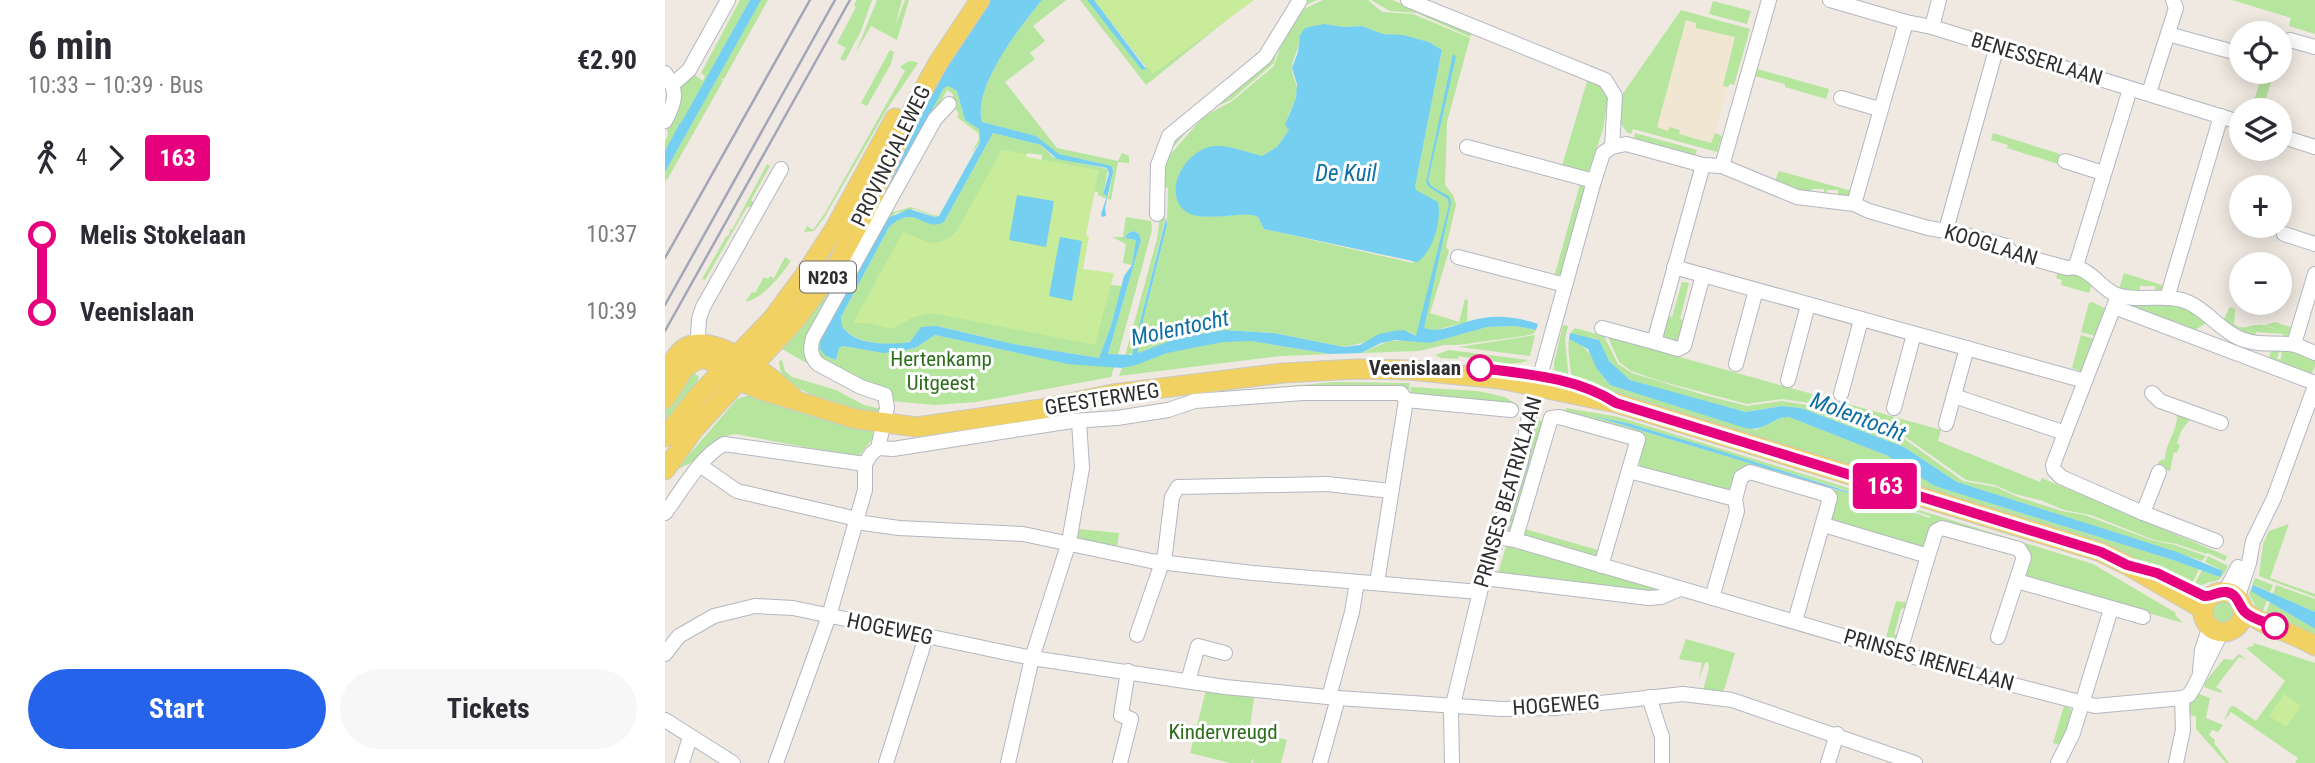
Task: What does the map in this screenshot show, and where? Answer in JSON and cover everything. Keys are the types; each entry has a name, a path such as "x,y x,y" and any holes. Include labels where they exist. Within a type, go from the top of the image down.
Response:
{"main road":[{"name":"PROVINCIALEWEG","path":"665,437 704,390 772,318 804,276 834,230 894,121 972,0"},
{"name":"PROVINCIALEWEG","path":"665,470 695,428 796,319 836,266 864,214 916,103 938,63 980,0"},
{"path":"665,376 684,349 697,352 714,347 730,362"},
{"path":"697,352 704,368 704,390"},
{"path":"665,399 697,352"},
{"name":"GEESTERWEG","path":"730,362 755,365 799,401"},
{"name":"GEESTERWEG","path":"730,362 740,381 764,391 856,419 921,426 1041,409 1114,394 1283,373 1409,369 1539,382 1616,403 2101,552 2127,565 2157,573 2204,596 2223,611 2251,616 2297,635 2315,646"}],"street":[{"path":"665,121 675,101 669,79 689,71 728,0"},
{"path":"1157,214 1158,165 1169,136 1265,57 1300,0"},
{"path":"1722,166 1769,0"},
{"name":"BENESSERLAAN","path":"1831,0 1997,46 2229,119"},
{"path":"1932,27 1939,0"},
{"path":"2149,93 2176,8 2173,0"},
{"path":"1413,1 1605,80 1615,96 1612,147"},
{"path":"1854,204 1906,22"},
{"path":"2168,34 2229,51"},
{"path":"2292,41 2315,47"},
{"path":"1946,230 1997,46"},
{"path":"2130,89 2076,266 2083,269 2116,302 2315,384 2274,498 2252,546 2249,563 2202,650 2200,673 2193,689 2189,695 2182,698 2183,730 2176,763"},
{"path":"1841,98 1879,109"},
{"path":"776,763 829,616 865,490 865,464 878,448 887,401 885,396 860,387 818,364 810,347 935,119 949,104"},
{"path":"2167,298 2221,116"},
{"path":"2292,140 2315,147"},
{"name":"KOOGLAAN","path":"1612,147 1626,144 1703,165 1722,166 1797,197 1854,204 1879,214 2005,246 2012,253 2067,268 2076,266"},
{"path":"1467,147 1594,181"},
{"name":"PRINSES BEATRIXLAAN","path":"1452,763 1451,713 1482,585 1521,461 1524,435 1594,181 1603,153 1612,147"},
{"path":"2064,161 2103,173"},
{"path":"1654,342 1703,165"},
{"path":"697,352 699,318 703,307 781,169"},
{"path":"2292,237 2315,244"},
{"path":"1458,257 1565,285"},
{"path":"1674,267 2085,381"},
{"path":"1602,328 1678,349 1684,346 1703,275"},
{"path":"2294,344 2315,275"},
{"path":"1736,364 1756,290"},
{"path":"2116,302 2179,299 2192,304 2239,338 2271,345 2294,344 2315,353"},
{"path":"2116,302 2053,470 2061,477 2143,513 2216,541"},
{"path":"1788,380 1808,304"},
{"path":"1841,394 1861,320"},
{"path":"1894,408 1915,334"},
{"path":"1946,424 1967,348"},
{"name":"GEESTERWEG","path":"878,448 901,448 1079,421 1117,418 1168,410 1195,401 1250,396 1401,393 1405,398 1511,410"},
{"path":"2152,393 2160,401 2221,423"},
{"path":"1954,396 2065,433"},
{"path":"1377,583 1405,398"},
{"name":"PRINSES BEATRIXLAAN","path":"1515,540 1549,421 1554,417 1638,439 1629,471"},
{"path":"1008,763 1032,658 1069,542 1081,468 1079,421"},
{"path":"665,513 715,449 730,444 865,464"},
{"name":"PRINSES IRENELAAN","path":"701,466 737,491 856,521 899,528 1023,534 1161,562 1357,582 1482,585 1649,597 1661,597 1680,589"},
{"path":"1601,566 1629,471 1735,499"},
{"path":"1712,598 1737,511 1735,499 1741,477 1750,471 1828,495 1831,502 1795,621"},
{"path":"2143,513 2159,472"},
{"path":"1137,635 1165,554 1172,497 1178,487 1327,484 1391,491"},
{"path":"1900,651 1936,531 1942,527 2022,552 2024,558 1999,637"},
{"path":"1822,528 1928,556"},
{"name":"PRINSES IRENELAAN","path":"1498,537 1986,678 2082,702 2103,706 2182,698"},
{"path":"2017,581 2143,617"},
{"path":"1320,763 1357,582"},
{"name":"HOGEWEG","path":"665,654 680,636 714,616 755,606 793,608 1032,658 1225,687 1501,709 1555,708 1683,694 1733,700 1915,763"},
{"path":"2058,763 2073,733 2111,609"},
{"path":"886,763 926,637"},
{"path":"1188,681 1198,646 1225,653"},
{"path":"1120,763 1131,719 1121,715 1128,671"},
{"path":"1649,697 1662,737 1661,763"},
{"path":"665,720 733,763"},
{"path":"1828,763 1837,734"},
{"path":"682,763 690,737"}],"shaded area":[{"path":"1686,20 1737,34 1724,86 1728,87 1712,143 1679,134 1680,130 1670,127 1669,131 1657,128"}],"green space":[{"path":"740,0 750,0 681,124 678,123 680,125 665,151 667,130 678,109 680,87 692,73 703,81 705,76 701,73"},
{"path":"755,0 768,0 724,79 721,79 723,81 665,185 665,172 759,3"},
{"path":"857,0 872,0 861,31 845,61 840,59 846,48 837,43"},
{"path":"877,0 902,0 895,26 905,0 909,0 897,40 871,26 856,52"},
{"path":"1042,0 1066,0 1033,26 1045,41 1030,53 1035,59 1005,82 1057,148 1118,161 1122,153 1129,156 1129,163 1118,162 1111,200 1108,199 1112,166 1058,154 1036,136 982,122 984,92 991,75 1011,41"},
{"path":"1080,0 1087,0 1144,70 1146,67 1094,0 1244,6 1146,85"},
{"path":"1094,0 1254,0 1153,74"},
{"path":"1306,0 1317,0 1295,15 1278,46 1274,63 1231,100 1215,107 1196,121 1168,153 1161,173 1165,152 1175,136 1269,57 1293,16"},
{"path":"1323,0 1368,0 1382,12 1413,14 1470,38 1447,122 1445,185 1453,195 1456,205 1446,247 1449,251 1430,313 1459,322 1465,299 1468,300 1467,322 1432,331 1424,329 1416,336 1409,332 1344,347 1274,333 1224,330 1178,338 1138,353 1138,341 1167,225 1168,188 1165,187 1165,213 1161,211 1165,165 1169,156 1204,116 1231,102 1274,66 1281,44 1304,9","holes":["1324,24 1362,26 1383,34 1406,36 1429,42 1442,50 1415,187 1413,263 1264,229 1258,217 1250,215 1204,217 1184,209 1177,199 1218,146 1262,156 1277,147 1289,130 1288,118 1296,98 1297,86 1292,66 1299,40"]},
{"path":"1371,0 1392,0 1473,31 1470,37 1417,13 1390,11"},
{"path":"2232,0 2315,0 2315,34 2292,27 2291,18"},
{"path":"1713,1 1751,11 1747,24 1709,14"},
{"path":"1681,10 1750,29 1734,85 1730,84 1728,87 1723,86 1735,37 1696,28 1696,23 1686,20 1657,127 1668,131 1670,127 1680,130 1679,134 1711,143 1715,133 1722,136 1717,152 1633,129 1631,134 1621,124 1622,95"},
{"path":"890,50 894,52 891,64 867,106 861,103"},
{"path":"913,61 918,63 887,109 824,218 814,231 804,232 807,226 813,230 825,213 905,71 900,67"},
{"path":"1757,69 1829,89 1826,99 1755,76"},
{"path":"1588,78 1603,84 1609,93 1603,129 1588,175 1562,166"},
{"path":"2259,84 2270,84 2266,98 2255,98"},
{"path":"948,86 957,91 965,120 979,129 980,142 971,154 979,139 978,133 957,117 959,114 953,105 953,94 947,90 807,341 840,382 782,349 848,255 944,88"},
{"path":"993,133 1041,145 1053,157 1108,169 1103,194 1107,199 1042,160 1042,155 1027,153 1004,243 1111,285 1122,286 1099,358 1013,344 938,326 908,342 872,343 854,337 842,326 841,317 889,227 908,217 939,224 944,222"},
{"path":"1635,133 1697,150 1695,156 1634,138"},
{"path":"1993,133 2060,154 2058,164 2007,148 2008,145 1991,140"},
{"path":"1004,150 1025,154 1027,157 1099,170 1086,235 1089,236 1083,269 1114,273 1095,345 931,313 914,317 892,329 867,323 853,323 903,232 932,243 951,236 958,229"},
{"path":"767,164 770,166 751,200 756,205 747,207 705,280 702,279 730,229 732,230"},
{"path":"1779,171 1852,191 1850,197 1838,198 1838,190 1827,190 1824,197 1824,189 1812,189 1811,196 1773,186"},
{"path":"1581,181 1586,189 1561,274 1554,277"},
{"name":"Hertenkamp Uitgeest","path":"911,207 937,216 914,209 895,213 821,335 826,356 836,360 839,348 843,346 883,353 900,352 917,347 935,335 1045,359 1114,367 1111,377 976,402 935,405 891,401 824,363 815,344 889,210 894,212"},
{"path":"1160,216 1165,216 1165,219 1133,353 1125,356 1157,239"},
{"path":"1126,217 1151,221 1152,230 1118,355 1108,354 1141,240 1139,234 1134,231 1128,233 1125,238 1136,240 1132,265 1123,263 1126,244 1112,237 1123,237"},
{"path":"785,257 791,261 777,279 765,291 745,302 752,292 755,293 764,277 774,278"},
{"path":"2058,271 2077,271 2093,281 2089,293 2061,285 2062,280 2056,278"},
{"path":"2124,273 2165,286 2156,294 2155,286 2140,286 2139,294 2119,289"},
{"path":"1682,282 1689,283 1680,319 1687,322 1680,342 1664,341 1661,330 1665,315 1672,317"},
{"path":"2121,302 2183,305 2209,321 2192,332 2129,309"},
{"path":"2089,303 2106,309 2095,336 2081,332"},
{"path":"2229,309 2229,315 2235,315 2234,324 2237,326 2260,325 2277,329 2265,325 2275,322 2293,328 2290,337 2283,341 2283,334 2256,332 2255,339 2244,336 2223,321"},
{"path":"1563,325 1568,326 1565,340 1569,380 1559,377 1554,370"},
{"path":"1515,326 1536,330 1533,334 1524,336 1444,345 1419,351 1361,353 1389,341 1415,340 1430,343 1487,327"},
{"path":"1575,328 1604,336 1618,364 1632,373 1704,395 1747,406 1781,401 1822,407 1847,419 1896,433 1963,481 1996,487 2018,497 2062,511 2085,515 2151,540 2206,556 2202,561 1957,482 1904,447 1801,408 1782,406 1746,412 1634,382 1615,369 1603,352 1599,340 1569,339"},
{"path":"1535,335 1530,356 1459,347"},
{"path":"2081,335 2094,339 2081,371 2072,368"},
{"path":"1608,337 1941,430 1938,441 2040,482 2042,478 2227,556 2225,561 2208,553 2154,540 2091,515 2064,510 1995,485 1966,480 1897,431 1846,417 1823,405 1782,399 1747,404 1631,371 1619,362"},
{"path":"1569,339 1585,348 1610,385 1756,430 1783,417 1789,417 1888,456 1944,489 2199,569 2191,586 2129,560 1629,402 1572,381"},
{"path":"1230,341 1251,341 1330,354 1281,356 1119,376 1122,368 1169,352"},
{"path":"2271,349 2280,349 2277,359 2281,359 2282,350 2315,357 2312,373 2268,363"},
{"path":"1449,350 1528,360 1514,364 1459,356 1458,359 1441,358 1435,355"},
{"path":"782,360 785,371 792,377 836,390 864,405 882,409 877,416 809,394 787,380 781,371 779,361"},
{"path":"693,372 699,377 697,384 665,428 665,409 683,379"},
{"path":"1334,382 1410,383 1409,389 1377,387 1237,391"},
{"path":"1411,387 1478,391 1505,397 1519,406 1518,409 1410,397"},
{"path":"754,396 872,431 874,437 858,457 730,435 720,439 697,459 675,471 737,399"},
{"path":"1566,408 1619,417 2093,564 2176,613 2183,623 2023,577 2028,556 1942,524 1926,548 1922,549 1831,522 1835,503 1749,467 1731,491 1642,469 1638,461 1644,437 1580,418 1581,415 1578,414 1575,416 1565,413","holes":["1593,416 1627,423 1930,516 1930,518"]},
{"path":"2177,415 2190,420 2179,437 2177,444 2180,445 2177,453 2174,452 2170,471 2157,466 2159,461 2165,459"},
{"path":"1533,419 1545,422 1514,532 1505,532"},
{"path":"2289,524 2270,578 2315,594 2315,597 2259,576 2263,544 2269,531"},
{"path":"1079,529 1119,533 1117,547 1078,538"},
{"path":"1525,529 1601,551 1599,559 1523,536"},
{"path":"1506,546 1520,550 1521,547 1661,590 1656,592 1498,574"},
{"path":"2208,556 2228,566 2221,578 2197,589 2193,587 2202,570 2220,577 2223,571 2205,562"},
{"path":"2255,578 2273,585 2270,592 2254,585 2251,590 2267,600 2261,617 2249,594"},
{"path":"2276,585 2315,599 2315,612 2273,594"},
{"path":"2223,600 2232,603 2235,612 2232,621 2223,624 2214,621 2211,612 2214,603"},
{"path":"1896,601 1910,603 1909,607 1901,609 1894,635 1900,634 1899,640 1886,637"},
{"path":"2270,602 2315,629 2315,641 2282,622 2283,619 2265,615"},
{"path":"1686,639 1735,653 1723,693 1703,691 1708,662 1705,663 1699,679 1702,663 1679,659"},
{"path":"2254,643 2315,663 2315,763 2295,763 2298,758 2231,712 2224,721 2230,707 2234,706 2256,721 2285,681 2246,648"},
{"path":"2239,654 2246,659 2239,657 2216,687 2221,693 2204,687 2224,659 2233,660"},
{"name":"Kindervreugd","path":"1206,690 1254,698 1248,741 1258,744 1261,734 1287,740 1281,763 1253,763 1254,757 1251,763 1231,763 1190,753"},
{"path":"2199,694 2210,698 2206,718 2223,725 2218,732 2212,730 2209,735 2229,763 2226,763 2196,729 2196,716 2188,715 2189,704"},
{"path":"2284,694 2301,706 2286,727 2269,716"},
{"path":"2064,706 2071,709 2072,713 2061,745 2053,743"}],"water":[{"path":"750,0 761,0 665,172 665,151 678,124"},
{"path":"988,0 1042,0 1011,41 991,75 984,92 982,122 1036,136 1059,154 1112,166 1106,216 1102,217 1101,214 1107,196 1103,194 1109,173 1107,168 1057,159 1041,145 993,133 944,222 930,224 906,217 889,227 841,317 842,326 848,333 864,341 892,344 910,342 921,327 937,326 1013,344 1099,358 1111,326 1124,276 1132,265 1136,240 1125,238 1128,233 1134,231 1139,234 1141,240 1108,354 1132,355 1166,218 1167,225 1138,341 1138,353 1178,338 1224,330 1274,333 1344,347 1360,345 1379,334 1394,331 1404,330 1416,336 1449,205 1448,199 1429,187 1426,182 1453,54 1456,57 1428,180 1431,186 1450,197 1451,203 1424,328 1437,330 1476,319 1497,317 1538,324 1536,330 1515,326 1487,327 1430,343 1395,340 1381,343 1361,353 1330,354 1251,341 1223,342 1167,353 1122,368 1068,364 935,335 917,347 900,352 883,353 843,346 839,348 836,360 826,356 820,349 821,335 888,218 909,209 939,216 980,142 979,129 965,120 957,91 948,86 944,88 877,210 872,212 938,79"},
{"path":"1087,0 1094,0 1146,69 1142,70"},
{"name":"De Kuil","path":"1324,24 1362,26 1383,34 1403,35 1429,42 1442,50 1415,187 1438,202 1439,217 1432,244 1417,262 1264,229 1258,217 1251,215 1197,216 1181,207 1177,198 1176,188 1182,169 1197,153 1206,148 1226,147 1262,156 1277,147 1289,130 1285,125 1296,98 1297,84 1292,68 1300,35 1305,28"},
{"path":"1017,195 1054,201 1046,247 1009,240"},
{"path":"1060,237 1082,241 1072,301 1049,296"},
{"path":"1570,333 1599,340 1609,361 1630,380 1746,412 1782,406 1801,408 1904,447 1957,482 2177,552 2223,571 2220,577 1944,489 1933,485 1888,456 1789,417 1759,428 1745,428 1610,385 1597,369 1588,349 1569,339"},
{"path":"1593,416 1627,423 1711,448 1931,518"},
{"path":"2253,585 2315,612 2315,629 2251,591"}],"railway":[{"path":"665,258 810,0"},
{"path":"665,305 835,0"},
{"path":"665,331 850,0"}],"bus line":[{"name":"163","path":"1480,368 1582,386 1599,392 1616,403 2101,552 2127,565 2157,573 2204,596 2226,592 2236,597 2247,614 2275,626"}],"place":[{"name":"Veenislaan","path":"1480,368"}],"water label":[{"name":"Molentocht","path":"1180,328"},
{"name":"Molentocht","path":"1858,417"}]}
